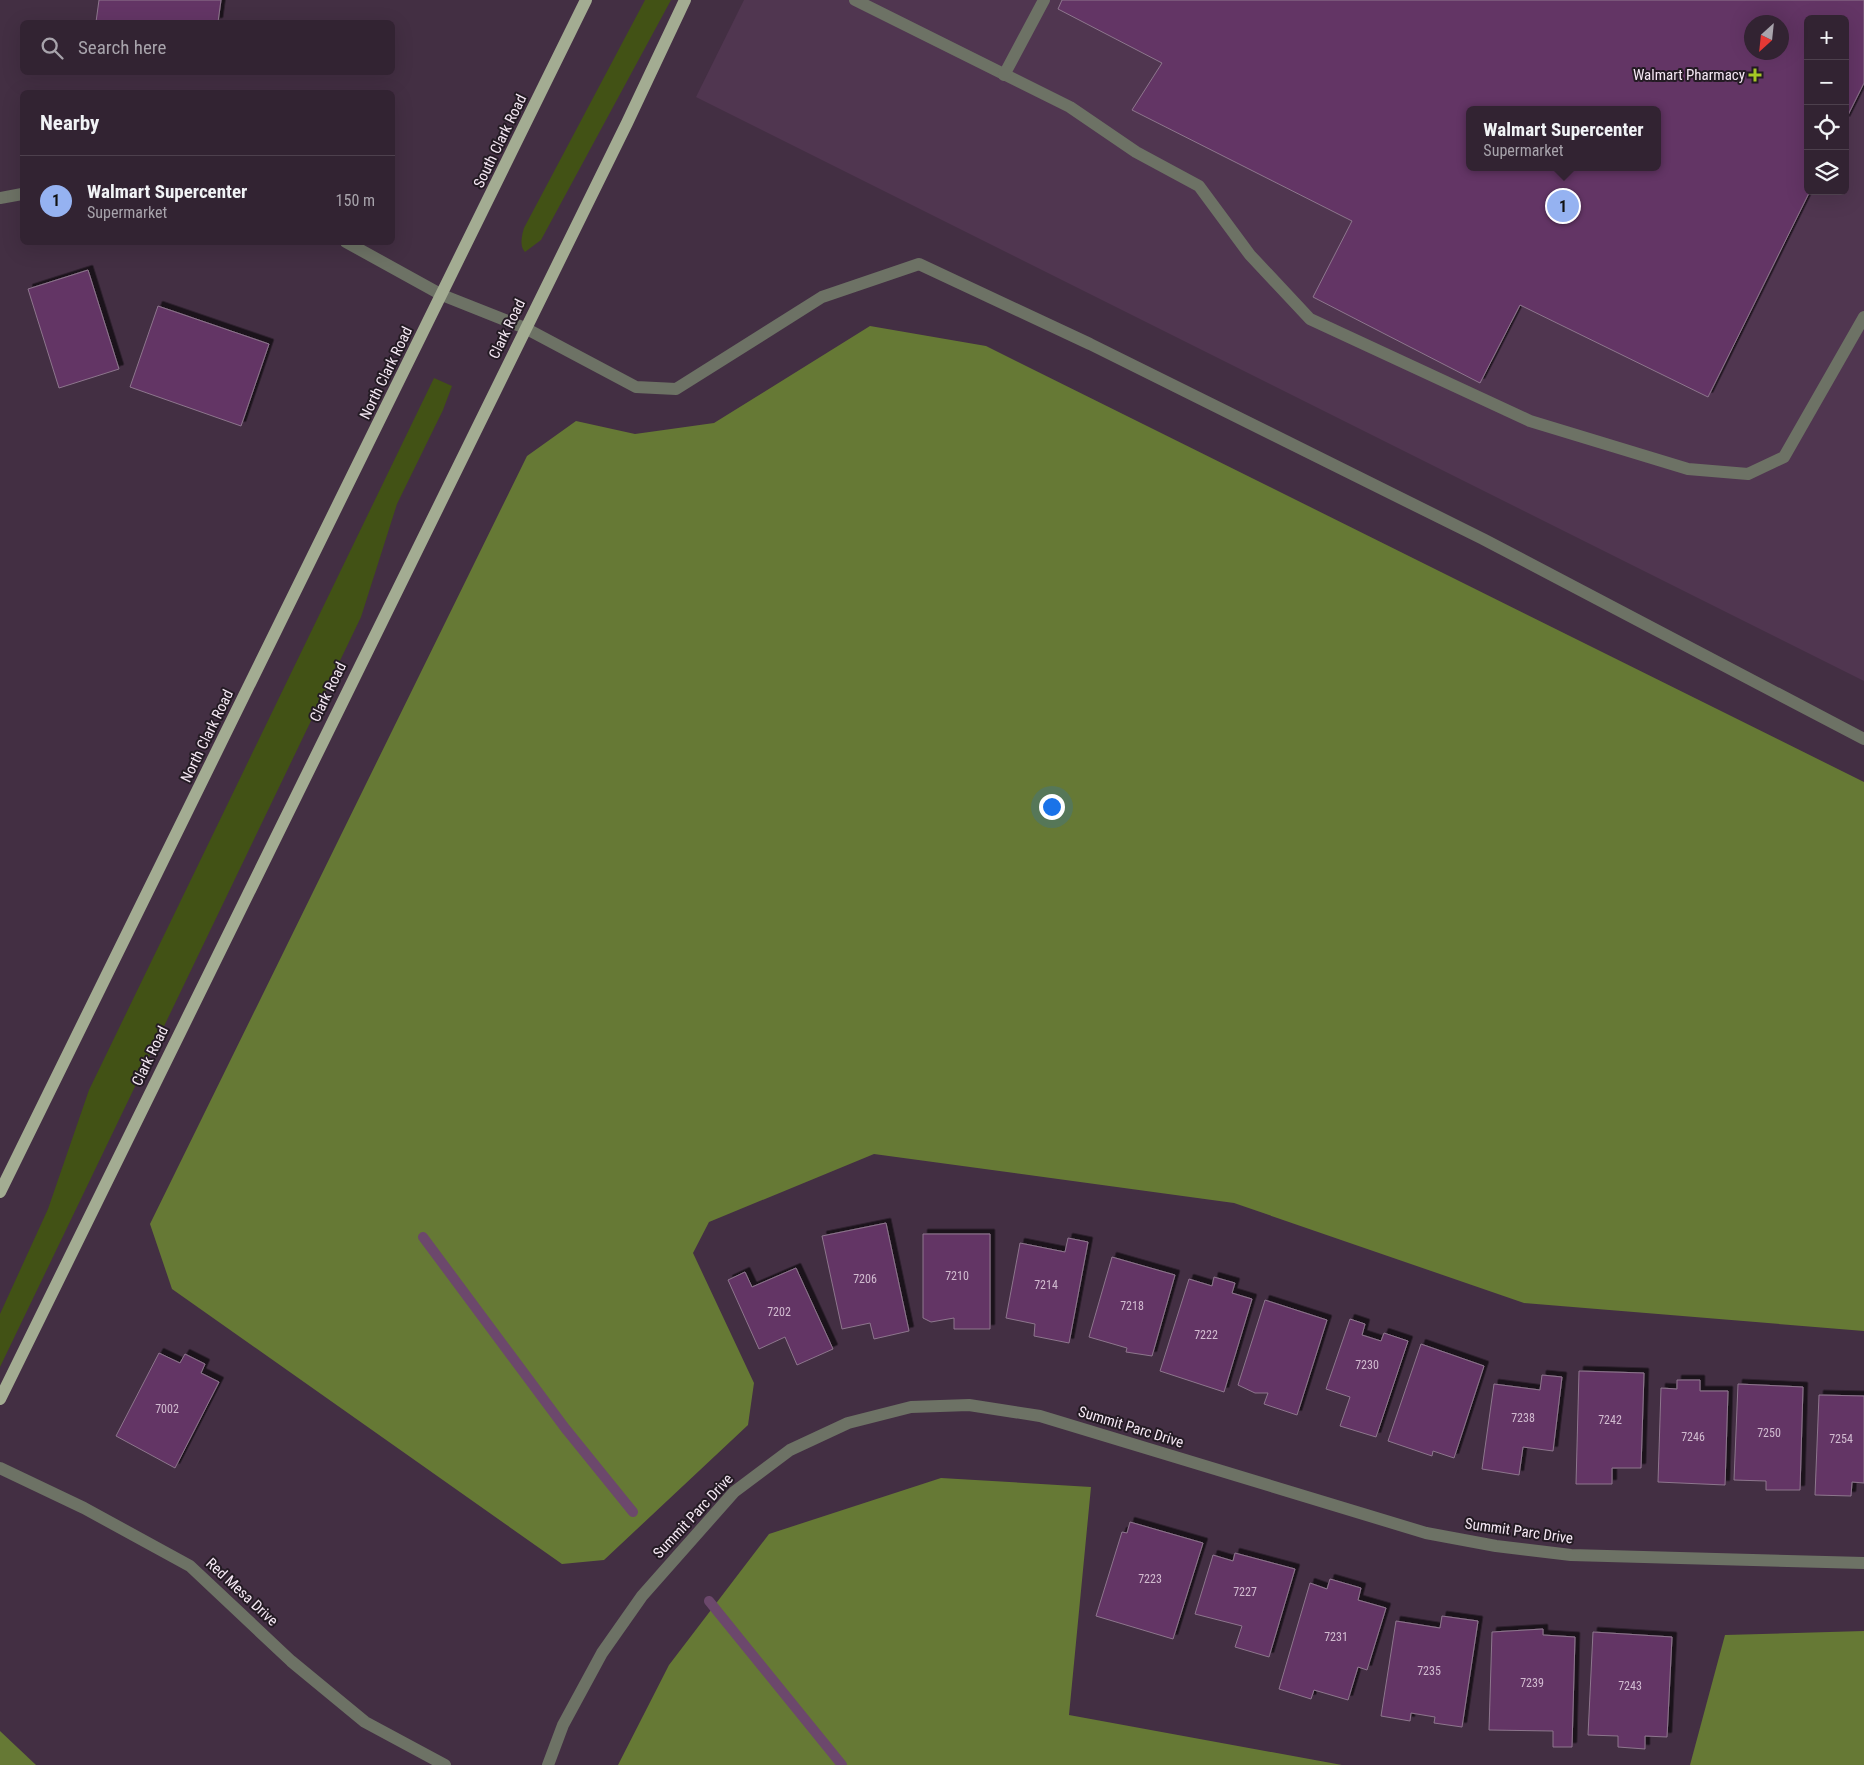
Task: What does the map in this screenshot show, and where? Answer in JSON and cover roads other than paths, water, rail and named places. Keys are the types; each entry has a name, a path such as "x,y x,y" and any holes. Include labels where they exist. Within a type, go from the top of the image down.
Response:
{"main road":[{"name":"South Clark Road","path":"442,295 586,0"},
{"name":"Clark Road","path":"0,1399 685,0"},
{"name":"North Clark Road","path":"0,1192 442,295"}],"street":[{"path":"854,0 1070,107 1136,152 1199,186 1250,255 1310,319 1530,421 1688,469 1748,474 1784,457 1864,317"},
{"path":"1004,74 1044,0"},
{"path":"0,198 20,194"},
{"path":"351,245 442,295 525,328 636,387 676,389 822,297 920,264 1090,344 1483,539 1864,739"},
{"name":"Summit Parc Drive","path":"548,1765 564,1725 602,1653 642,1596 734,1492 798,1446 848,1423 911,1407 969,1405 1040,1416 1426,1533 1496,1546 1571,1555 1864,1562"},
{"name":"Red Mesa Drive","path":"0,1468 84,1508 190,1566 291,1661 365,1722 445,1765"}],"waterway":[{"path":"423,1237 565,1428 633,1512"},
{"path":"709,1601 842,1765"}],"place":[{"name":"Walmart Pharmacy","path":"1755,75"},
{"name":"Walmart Supercenter","path":"1563,206"}]}
